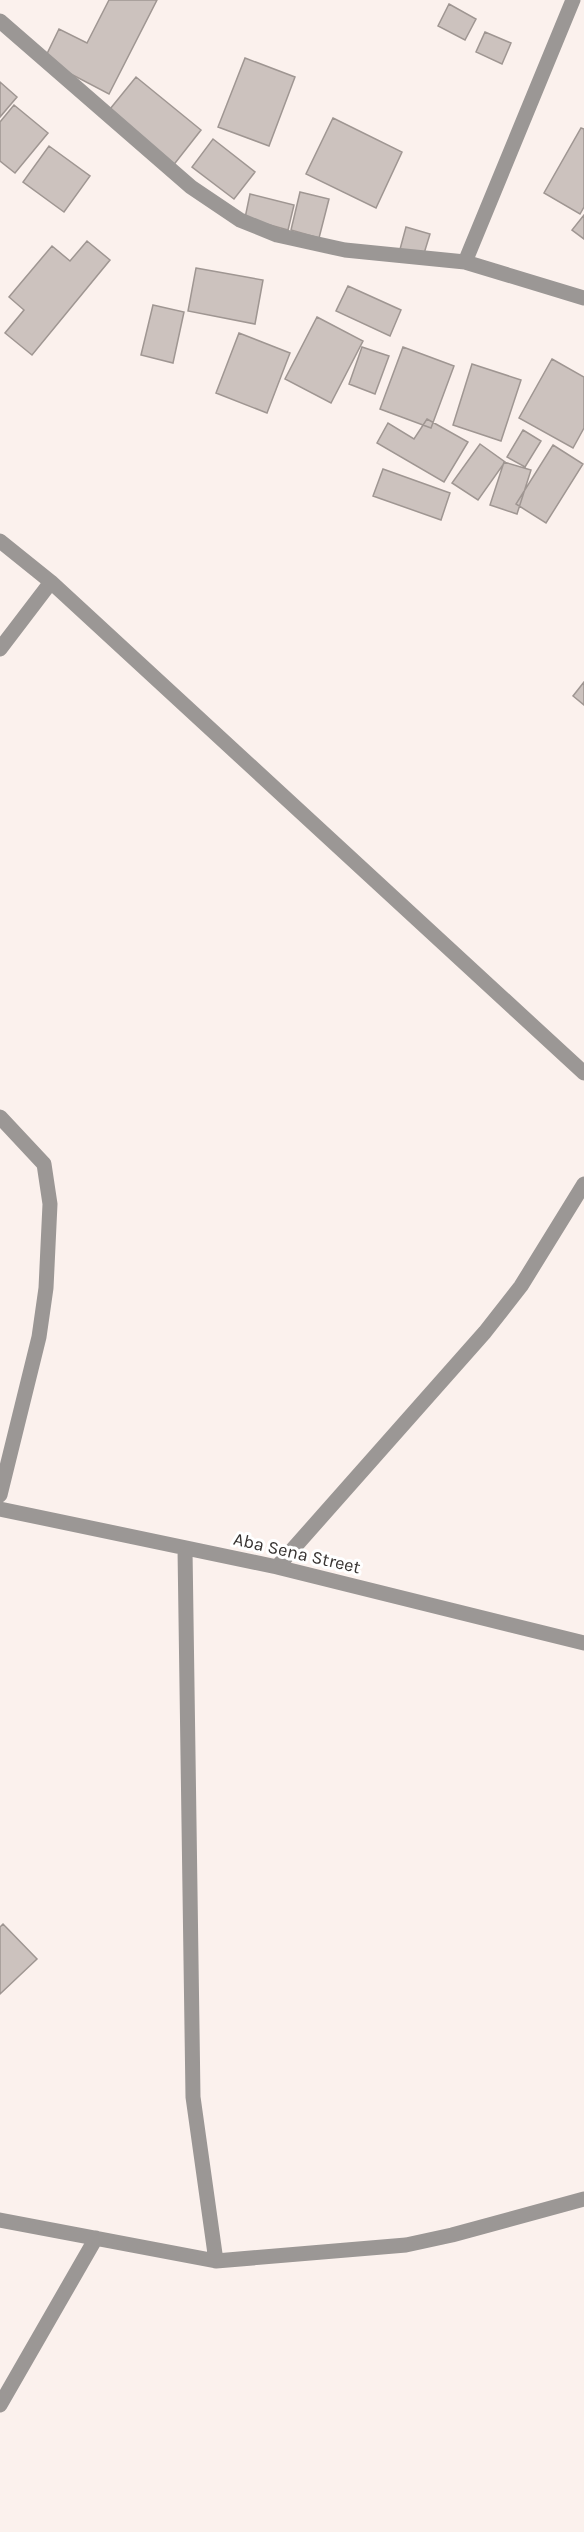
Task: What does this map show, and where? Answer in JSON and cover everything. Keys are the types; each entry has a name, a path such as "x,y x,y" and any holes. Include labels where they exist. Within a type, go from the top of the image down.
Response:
{"street":[{"path":"465,262 573,0"},
{"path":"0,21 191,187 240,220 277,235 345,250 465,262 584,297"},
{"path":"0,541 51,582 584,1072"},
{"path":"0,649 51,582"},
{"path":"0,1117 44,1164 50,1204 46,1288 39,1337 0,1496"},
{"path":"277,1567 485,1332 521,1286 584,1184"},
{"name":"Aba Sena Street","path":"0,1509 277,1567 584,1643"},
{"path":"184,1549 193,2097 216,2261"},
{"path":"0,2220 216,2261 406,2245 452,2235 584,2199"},
{"path":"0,2405 96,2238"}],"building":[{"path":"109,0 157,0 109,94 44,60 59,29 87,43"},
{"path":"449,4 476,19 465,40 438,26"},
{"path":"485,32 511,43 502,64 476,52"},
{"path":"245,58 295,77 269,146 218,127"},
{"path":"136,77 201,130 172,167 106,114"},
{"path":"0,82 17,97 0,117"},
{"path":"14,105 48,133 15,173 0,161 0,122"},
{"path":"333,118 402,152 376,208 306,174"},
{"path":"581,128 584,129 584,207 580,214 544,193"},
{"path":"213,139 255,172 234,199 192,167"},
{"path":"49,146 90,176 64,212 23,182"},
{"path":"300,192 329,199 319,238 291,230"},
{"path":"250,194 294,205 288,230 245,218"},
{"path":"584,215 584,239 572,230"},
{"path":"406,227 430,234 422,260 399,253"},
{"path":"87,241 110,260 32,355 5,333 24,310 9,297 52,246 70,261"},
{"path":"196,268 263,280 255,324 188,311"},
{"path":"348,286 401,310 390,336 336,311"},
{"path":"153,305 184,312 173,363 141,355"},
{"path":"317,317 363,341 331,403 285,379"},
{"path":"239,333 290,353 267,413 216,393"},
{"path":"362,347 389,356 375,394 349,384"},
{"path":"403,347 454,366 431,428 380,409"},
{"path":"552,359 584,377 584,428 573,448 519,418"},
{"path":"472,364 521,380 501,441 453,425"},
{"path":"427,419 468,442 444,482 377,443 388,423 414,439"},
{"path":"523,430 541,441 525,467 507,457"},
{"path":"480,444 505,462 478,500 452,483"},
{"path":"553,445 583,464 546,523 516,504"},
{"path":"504,462 531,470 517,514 490,505"},
{"path":"383,469 450,493 441,520 373,496"},
{"path":"584,682 584,705 573,696"},
{"path":"3,1924 37,1959 0,1994 0,1927"}]}
